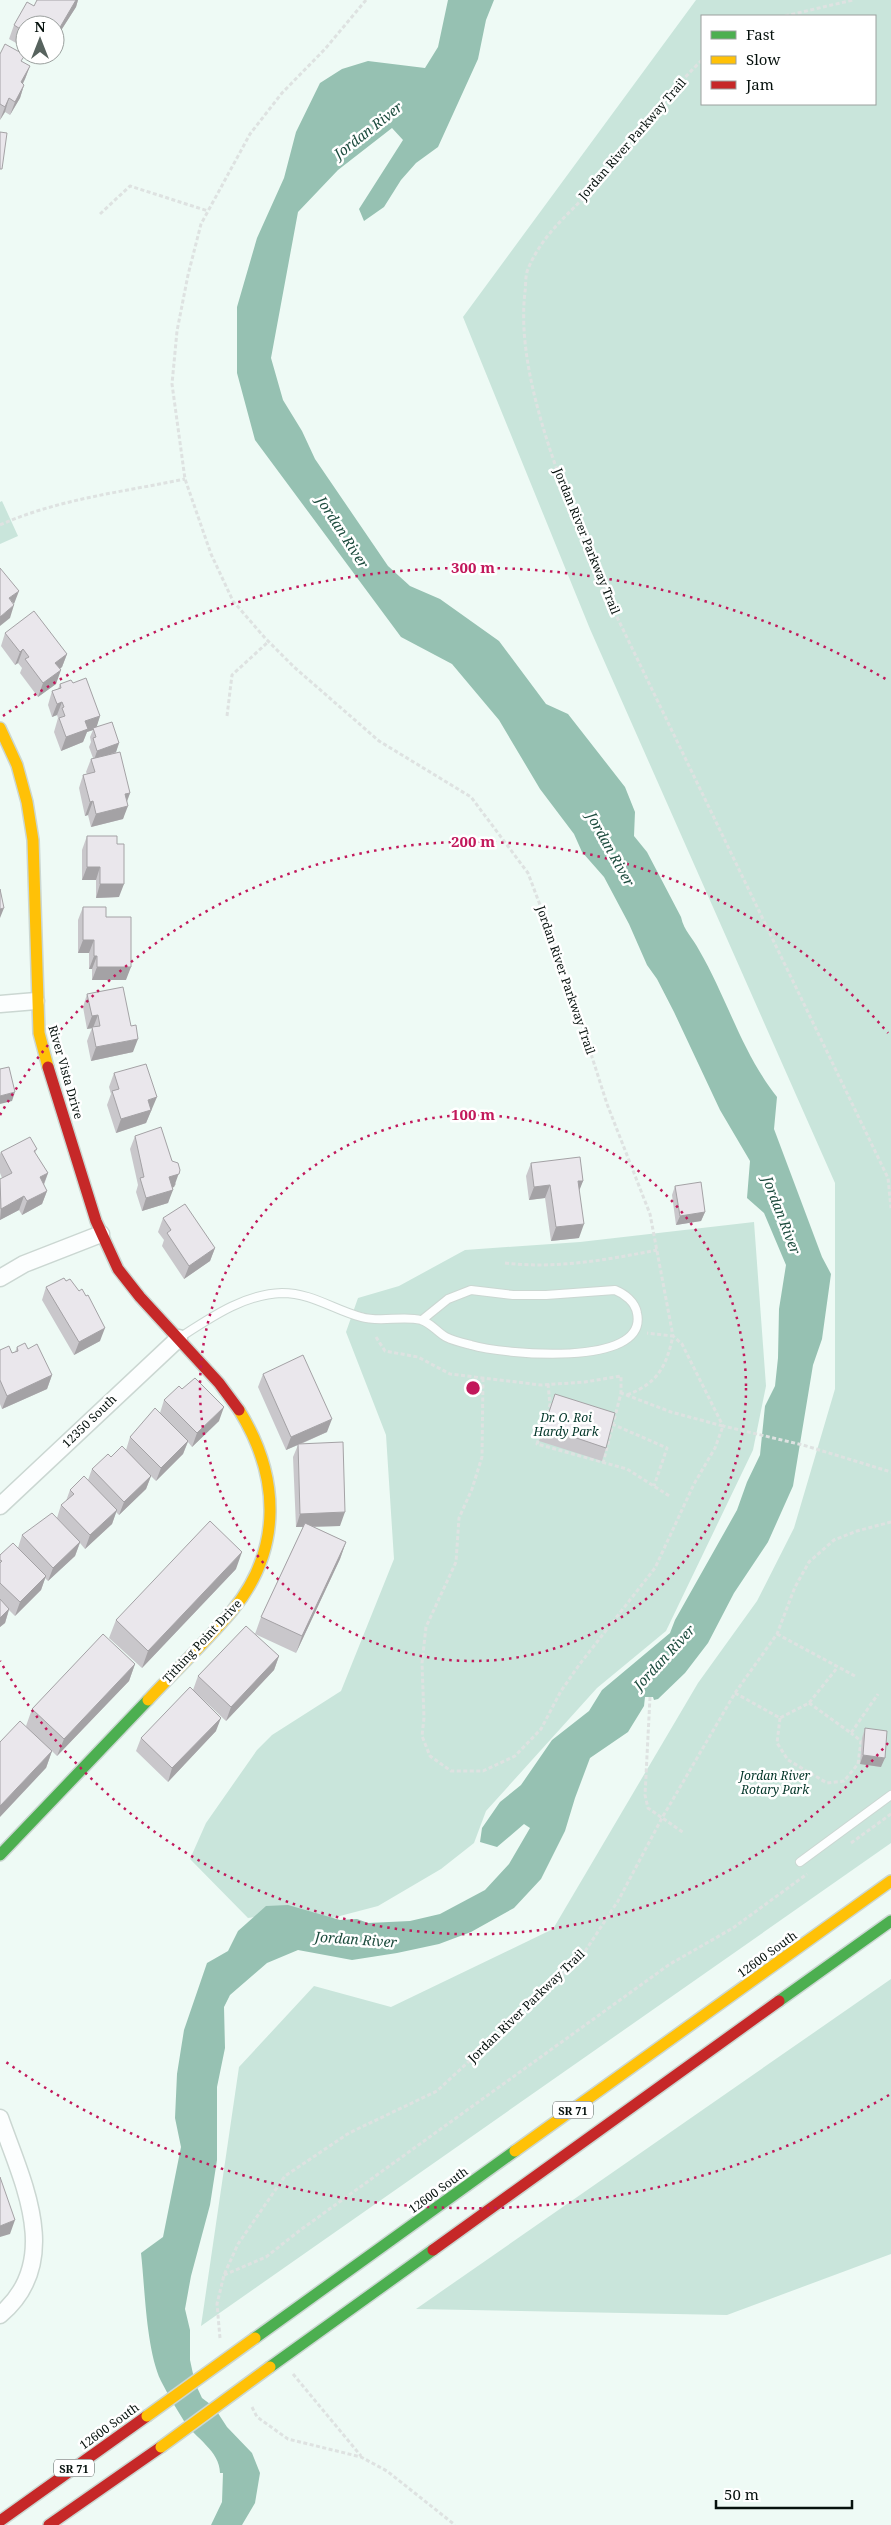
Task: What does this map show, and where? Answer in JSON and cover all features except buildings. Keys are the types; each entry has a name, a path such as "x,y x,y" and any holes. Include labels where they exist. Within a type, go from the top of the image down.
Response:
{"main road":[{"name":"River Vista Drive","path":"0,728 22,777 35,842 36,1000 39,1033 47,1065 101,1234 118,1269 133,1290 179,1338"},
{"name":"Tithing Point Drive","path":"0,1855 232,1611 243,1596 260,1564 270,1528 271,1509 270,1483 262,1450 244,1414 179,1338"},
{"name":"12600 South","path":"0,2521 891,1881"},
{"name":"SR 71","path":"49,2525 160,2448 891,1921"}],"street":[{"path":"0,1004 36,1000"},
{"path":"0,1278 24,1264 101,1234"},
{"name":"12350 South","path":"0,1506 179,1338"},
{"path":"0,2118 32,2212 35,2244 26,2280 15,2298 0,2315"}],"lane":[{"path":"179,1338 207,1320 262,1295 284,1293 312,1297 361,1317 375,1320 422,1320 446,1337 473,1346 508,1352 545,1354 582,1352 616,1346 631,1337 636,1329 637,1310 623,1293 615,1290 546,1296 513,1295 470,1290 448,1299 422,1320"},
{"path":"800,1862 891,1795"}],"path":[{"name":"Jordan River Parkway Trail","path":"366,0 325,49 282,93 250,134 201,224 176,331 172,384 185,479 211,554 234,601 268,642 379,742 472,797 528,872 564,969 607,1104 650,1214 673,1336 682,1344 723,1426"},
{"path":"789,15 853,0"},
{"name":"Jordan River Parkway Trail","path":"701,61 673,88 600,180 548,233 527,271 522,317 535,399 564,488 604,590 888,1178 891,1208"},
{"path":"100,214 130,186 208,211"},
{"path":"0,525 20,516 83,499 185,479"},
{"path":"227,716 232,675 268,642"},
{"path":"505,1263 570,1265 657,1250"},
{"path":"626,1395 641,1389 658,1375 668,1357 673,1336 651,1335 636,1329"},
{"path":"376,1337 385,1351 418,1357 450,1374 548,1384 585,1382 621,1376 621,1393 603,1463"},
{"path":"483,1378 482,1457 472,1489 459,1518 456,1562 426,1627 422,1664 424,1718 422,1736 430,1756 451,1771 483,1771 516,1756 541,1729 561,1691 579,1665 655,1568 694,1484 715,1448 723,1426"},
{"path":"548,1384 550,1405 538,1444 627,1469 671,1497"},
{"path":"621,1393 671,1412 803,1445 891,1472"},
{"path":"550,1405 559,1408"},
{"path":"604,1422 613,1424 667,1448 654,1486"},
{"name":"Jordan River Parkway Trail","path":"217,2304 224,2275 238,2244 285,2176 349,2133 437,2091 582,1956 618,1901 662,1818 735,1693 777,1634 795,1587 809,1562 834,1540 857,1531 891,1522"},
{"path":"777,1634 855,1676"},
{"path":"780,1718 810,1703 837,1668"},
{"path":"735,1693 780,1718"},
{"path":"851,1733 878,1694"},
{"path":"650,1697 645,1796 648,1808 684,1833"},
{"path":"780,1718 777,1743 788,1760 827,1783 844,1781 858,1764 861,1740 810,1703"},
{"path":"844,1848 891,1814"},
{"path":"224,2275 266,2257 299,2230 662,1970 733,1928 812,1871"},
{"path":"281,2360 361,2457"},
{"path":"270,2428 288,2439 361,2457 386,2471 456,2525"}],"green space":[{"name":"Jordan River Rotary Park","path":"696,0 891,0 891,1843 201,2326 239,2067 314,1986 391,2007 553,1929 698,1683 757,1601 794,1528 835,1389 835,1183 590,629 463,317"},
{"path":"2,501 18,536 0,544 0,502"},
{"name":"Dr. O. Roi Hardy Park","path":"754,1222 766,1386 753,1450 666,1631 597,1688 486,1811 474,1843 441,1869 378,1906 317,1922 290,1912 248,1918 190,1859 206,1823 257,1750 272,1735 341,1691 394,1559 386,1435 346,1332 358,1298 399,1286 465,1250 580,1242"},
{"path":"891,1979 891,2254 727,2315 416,2309"}],"water":[{"name":"Jordan River","path":"448,0 494,0 486,20 478,59 438,147 416,163 401,180 384,207 364,221 359,209 403,140 392,128 338,170 298,212 271,358 283,400 302,431 315,459 388,566 410,586 440,599 499,641 546,704 568,714 625,787 635,812 634,836 647,852 684,926 709,968 744,1044 777,1097 774,1129 822,1257 831,1274 822,1339 813,1365 793,1486 768,1542 734,1593 708,1643 685,1673 658,1699 654,1700 653,1697 645,1697 644,1706 628,1732 590,1758 565,1831 541,1879 514,1908 471,1932 439,1944 352,1960 298,1950 267,1963 230,1995 224,2007 225,2048 217,2087 217,2160 210,2205 191,2276 185,2309 190,2330 190,2360 195,2383 202,2398 214,2407 227,2427 252,2453 260,2473 255,2503 242,2525 211,2525 222,2502 223,2473 220,2473 219,2465 212,2451 184,2421 161,2381 156,2368 149,2336 141,2253 163,2237 181,2147 175,2118 177,2074 184,2030 207,1963 228,1951 238,1931 266,1906 288,1905 340,1920 357,1919 368,1923 410,1921 440,1914 485,1890 509,1864 530,1828 524,1824 497,1847 480,1842 482,1828 500,1802 521,1785 552,1740 589,1711 602,1690 670,1633 675,1620 737,1510 747,1482 760,1455 765,1406 775,1386 778,1358 779,1309 786,1265 764,1213 747,1198 750,1161 720,1110 674,1012 657,979 647,965 629,924 604,877 582,852 574,834 540,789 499,720 452,664 401,637 255,440 237,373 237,307 257,238 284,178 296,132 320,83 342,69 368,61 425,68 438,47"}],"traffic: fast":[{"path":"0,1855 148,1700"},
{"path":"779,2001 891,1921"},
{"path":"255,2338 515,2151"},
{"path":"270,2367 433,2250"}],"traffic: slow":[{"path":"0,728 17,765 27,802 33,840 39,1033 48,1067"},
{"path":"148,1700 232,1611 249,1587 260,1563 267,1538 270,1512 268,1486 253,1435 239,1410"},
{"path":"515,2151 891,1881"},
{"path":"147,2416 255,2338"},
{"path":"161,2447 270,2367"}],"traffic: jam":[{"path":"48,1067 96,1221 118,1269 140,1297 219,1383 239,1410"},
{"path":"433,2250 779,2001"},
{"path":"0,2521 147,2416"},
{"path":"49,2525 161,2447"}]}
